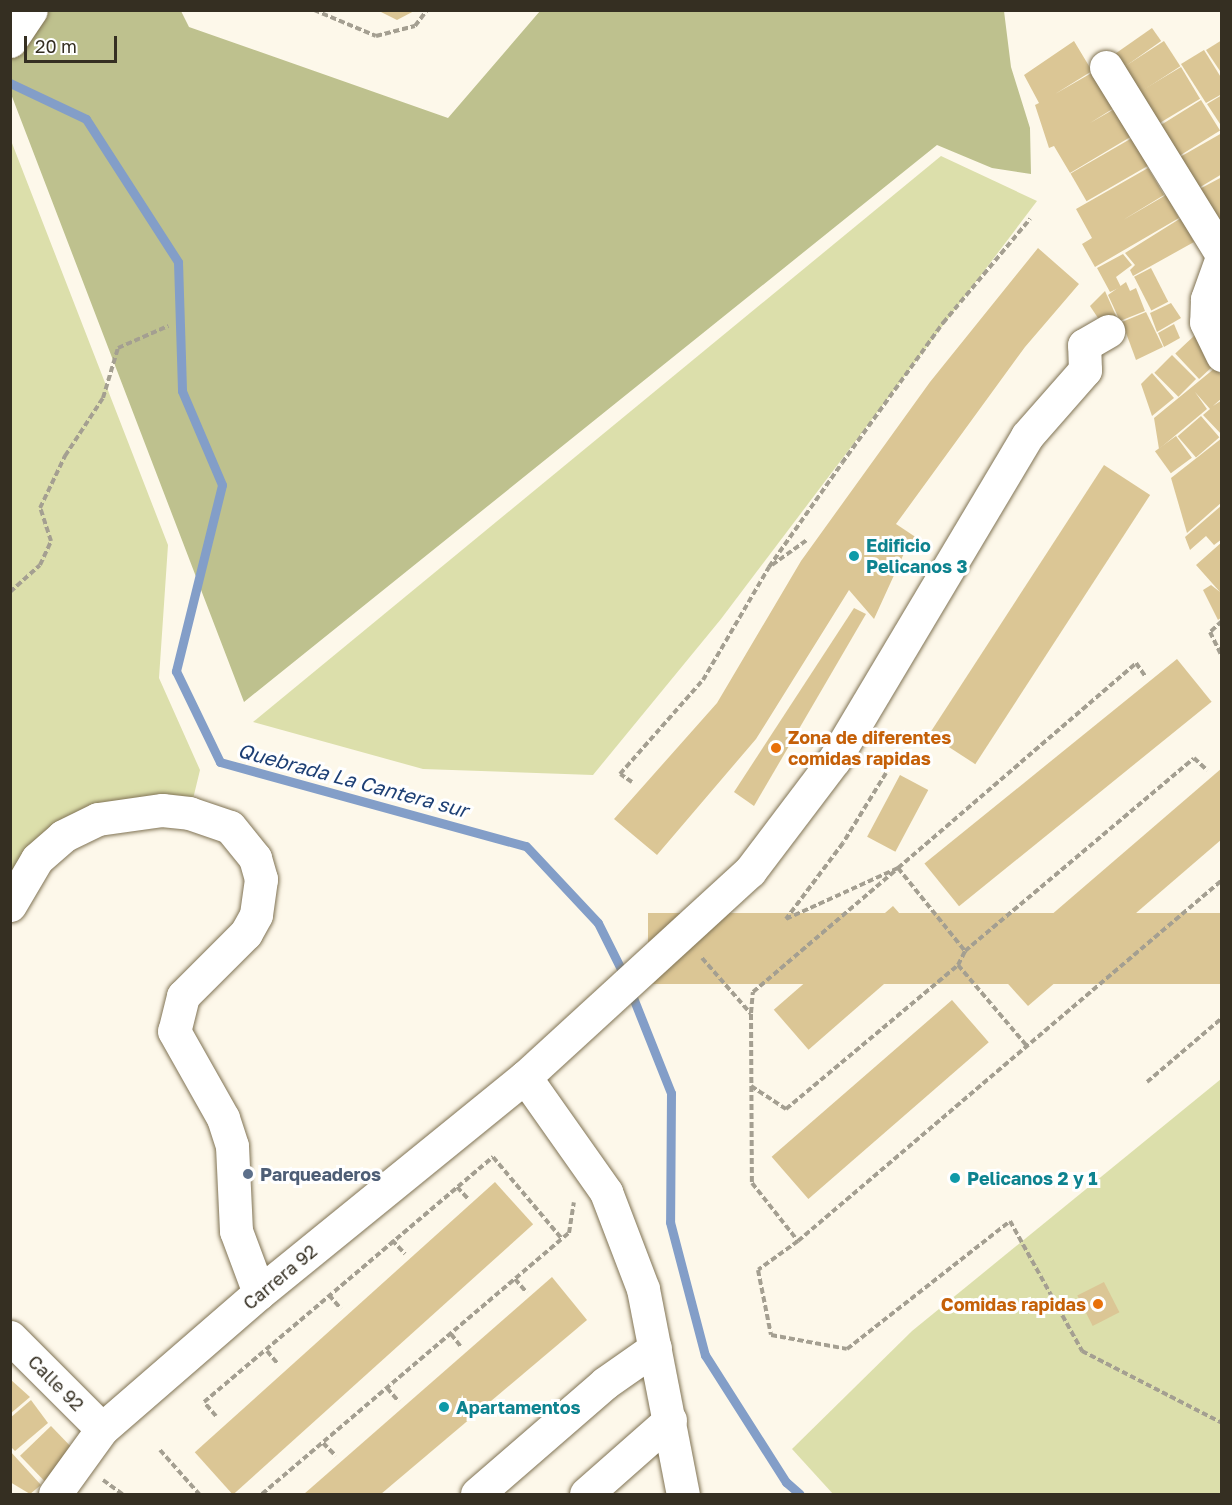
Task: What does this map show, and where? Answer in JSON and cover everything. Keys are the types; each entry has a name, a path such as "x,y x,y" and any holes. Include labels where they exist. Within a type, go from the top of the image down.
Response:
{"street":[{"path":"10,41 31,10"},
{"path":"1106,68 1221,256 1207,299 1206,322 1221,355"},
{"name":"Carrera 92","path":"55,1494 102,1429 259,1293 525,1077 680,932 750,871 834,760 1027,436 1085,370 1084,345 1108,331"},
{"path":"10,905 37,859 63,836 98,819 162,810 213,819 230,827 255,858 261,879 256,915 246,933 183,996 174,1031 223,1118 232,1146 236,1231 259,1293"},
{"path":"525,1077 606,1192 643,1288 683,1489"},
{"name":"Calle 92","path":"10,1337 102,1429"},
{"path":"477,1494 605,1383 655,1348"},
{"path":"586,1494 670,1420"}],"path":[{"path":"314,10 376,36 415,26 427,10"},
{"path":"632,782 620,774 703,680 769,567 943,323 1030,219"},
{"path":"10,592 40,566 51,541 40,508 65,456 103,398 118,348 168,326"},
{"path":"769,567 808,539"},
{"path":"1221,621 1210,632 1221,657"},
{"path":"798,1241 752,1183 751,1014 753,992 1136,663 1144,676"},
{"path":"751,1086 786,1109 958,965 966,951 1194,758 1207,770"},
{"path":"886,772 843,843 786,919 898,868"},
{"path":"898,868 966,951"},
{"path":"1221,880 798,1241 758,1270 771,1335 847,1349 1010,1221 1082,1351 1221,1423"},
{"path":"680,932 751,1014"},
{"path":"958,965 1027,1046"},
{"path":"1147,1082 1221,1018"},
{"path":"216,1416 204,1402 392,1240 493,1157 562,1239"},
{"path":"262,1494 569,1233 581,1157"},
{"path":"457,1187 468,1199"},
{"path":"392,1240 405,1254"},
{"path":"515,1279 527,1293"},
{"path":"329,1295 341,1309"},
{"path":"451,1334 461,1347"},
{"path":"267,1350 278,1364"},
{"path":"387,1388 399,1402"},
{"path":"323,1443 336,1456"},
{"path":"160,1450 199,1494"}],"green space":[{"path":"11,11 181,11 189,27 448,118 540,11 1004,11 1011,67 1030,128 1031,174 992,168 937,145 244,702 11,94"},
{"path":"10,138 168,545 159,678 200,770 193,799 112,807 10,884"},
{"path":"941,156 1037,201 721,619 593,775 423,769 253,722"},
{"path":"1221,1079 1221,1494 833,1494 792,1449 912,1331"}],"building":[{"path":"377,10 416,10 397,20"},
{"path":"1152,28 1161,41 1122,69 1113,56"},
{"path":"1222,40 1222,74 1206,50"},
{"path":"1074,41 1092,71 1055,94 1095,71 1114,108 1090,123 1116,108 1132,136 1070,173 1054,146 1049,148 1035,105 1039,103 1024,75"},
{"path":"1164,41 1180,66 1137,94 1120,69"},
{"path":"1204,50 1222,79 1222,94 1206,103 1181,64"},
{"path":"1181,67 1200,99 1154,127 1135,95"},
{"path":"1222,95 1222,127 1207,104"},
{"path":"1201,100 1220,131 1175,159 1156,128"},
{"path":"1222,133 1222,174 1192,192 1173,161"},
{"path":"1132,138 1148,166 1087,201 1071,174"},
{"path":"1148,168 1164,195 1123,220 1166,195 1179,218 1095,267 1082,244 1092,238 1076,209"},
{"path":"1222,177 1222,218 1211,225 1192,193"},
{"path":"1181,218 1194,242 1133,276 1130,270 1135,265 1125,253"},
{"name":"Edificio Pelicanos 3","path":"1038,248 1079,284 1025,347 896,524 920,540 914,551 906,549 874,619 849,590 756,739 657,855 614,819 717,703 801,561 930,382"},
{"path":"1123,254 1132,265 1116,277 1121,287 1110,292 1097,268"},
{"path":"1151,268 1168,302 1151,310 1134,277"},
{"path":"1126,282 1130,291 1136,288 1145,311 1120,321 1108,295"},
{"path":"1105,291 1125,336 1120,338 1104,327 1090,306"},
{"path":"1171,303 1181,318 1157,332 1150,313"},
{"path":"1146,312 1163,347 1136,360 1122,322"},
{"path":"1174,324 1180,338 1164,347 1158,333"},
{"path":"1195,335 1219,361 1199,379 1175,353"},
{"path":"1172,355 1196,379 1178,397 1154,373"},
{"path":"1215,368 1222,376 1222,398 1213,406 1222,400 1222,435 1203,415 1210,409 1195,392 1207,409 1159,449 1154,418"},
{"path":"1152,373 1174,398 1152,416 1141,384"},
{"path":"1201,416 1219,437 1196,457 1178,436"},
{"path":"1176,436 1192,458 1171,473 1155,451"},
{"path":"1222,438 1222,502 1187,533 1171,478"},
{"path":"1104,465 1150,495 975,764 929,734"},
{"path":"1222,505 1222,539 1214,545 1206,536 1190,550 1185,537"},
{"path":"1222,542 1222,617 1218,620 1203,590 1211,585 1220,592 1196,565"},
{"name":"Zona de diferentes comidas rapidas","path":"854,608 866,614 754,806 734,792"},
{"path":"1177,659 1212,702 959,906 924,864"},
{"path":"1222,768 1222,839 1028,1006 992,966"},
{"path":"900,775 928,790 895,852 867,837"},
{"path":"893,906 928,946 809,1050 774,1010"},
{"path":"648,913 1222,913 1222,984 648,984"},
{"path":"952,1000 989,1042 808,1199 772,1157"},
{"path":"495,1182 533,1224 234,1494 195,1452"},
{"name":"Apartamentos","path":"552,1277 587,1320 381,1494 304,1494"},
{"name":"Comidas rapidas","path":"1104,1282 1119,1312 1093,1326 1077,1296"},
{"path":"10,1379 30,1397 10,1414"},
{"path":"31,1400 48,1423 15,1451 10,1446 10,1418"},
{"path":"51,1426 75,1451 44,1481 20,1456"},
{"path":"10,1451 41,1485 30,1494 10,1482"}],"waterway":[{"name":"Quebrada La Cantera sur","path":"10,83 86,119 178,262 182,391 222,485 176,671 220,762 526,846 598,923 625,977"},
{"name":"Quebrada La Cantera sur","path":"630,990 671,1093 670,1222 705,1355 786,1482 800,1494"}],"place":[{"name":"Edificio Pelicanos 3","path":"854,556"},
{"name":"Zona de diferentes comidas rapidas","path":"776,748"},
{"name":"Parqueaderos","path":"248,1174"},
{"name":"Pelicanos 2 y 1","path":"955,1178"},
{"name":"Comidas rapidas","path":"1098,1304"},
{"name":"Apartamentos","path":"444,1407"}]}
